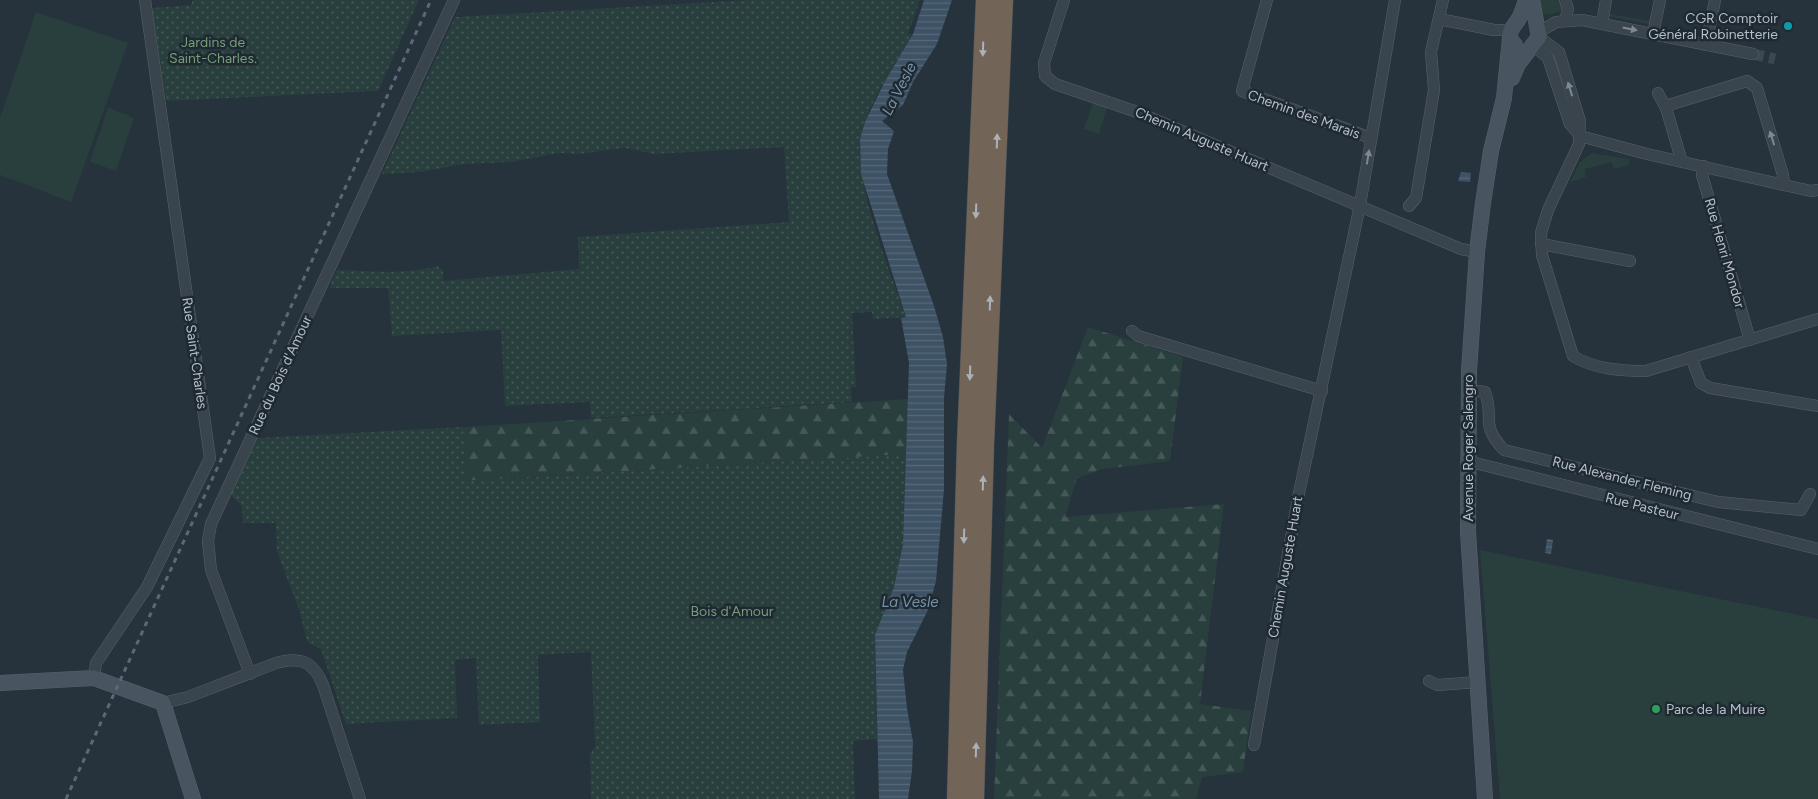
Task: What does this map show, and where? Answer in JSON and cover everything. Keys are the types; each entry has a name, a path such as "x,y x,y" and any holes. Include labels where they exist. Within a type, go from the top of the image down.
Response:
{"highway":[{"path":"957,799 966,453 986,0"},
{"path":"974,799 984,444 1002,0"}],"street":[{"name":"Rue Saint-Charles","path":"94,678 96,662 147,587 210,458 145,0"},
{"name":"Rue du Bois d'Amour","path":"250,674 211,570 208,541 211,524 454,0"},
{"name":"Chemin Auguste Huart","path":"1064,0 1044,63 1045,76 1055,84 1137,112 1461,249 1476,252"},
{"name":"Chemin des Marais","path":"1267,0 1242,91 1371,138"},
{"name":"Chemin des Marais","path":"1360,205 1395,0"},
{"path":"1409,206 1416,198 1434,90 1431,52 1443,0"},
{"name":"Avenue Roger Salengro","path":"1486,799 1468,531 1469,390 1476,252 1491,151 1504,98 1512,30 1526,0"},
{"path":"1532,0 1536,37"},
{"path":"1565,0 1568,9 1565,20"},
{"path":"1602,24 1606,0"},
{"path":"1654,34 1660,0"},
{"path":"1706,45 1715,0"},
{"path":"1439,19 1494,30 1512,30 1527,19 1548,58 1570,124 1580,136 1682,162 1811,191 1818,190"},
{"path":"1512,30 1516,46 1536,37 1556,22 1582,20 1753,54"},
{"name":"Avenue Roger Salengro","path":"1504,98 1518,64 1536,37"},
{"path":"1666,108 1672,104 1747,82 1757,88 1784,175 1784,185"},
{"path":"1658,93 1666,108 1682,162"},
{"path":"1580,136 1579,144 1548,210 1541,233 1541,244 1573,356 1585,364 1625,371 1646,371 1818,319"},
{"name":"Rue Henri Mondor","path":"1704,166 1702,175 1750,340"},
{"name":"Chemin Auguste Huart","path":"1254,745 1298,498 1360,205"},
{"path":"1541,244 1630,262"},
{"path":"1132,331 1138,336 1322,391"},
{"path":"1691,357 1701,383 1710,388 1818,406"},
{"name":"Rue Alexander Fleming","path":"1469,390 1485,392 1488,401 1488,426 1494,440 1504,450 1718,502 1801,510 1810,494"},
{"name":"Rue Pasteur","path":"1467,461 1818,549"},
{"path":"0,683 94,678 163,704 188,697 290,659 302,661 312,668 323,684 360,799"},
{"path":"1429,681 1437,685 1478,682"},
{"path":"163,704 192,799"}],"green space":[{"name":"Jardins de Saint-Charles.","path":"193,0 419,0 378,91 166,101 152,8 191,5"},
{"path":"749,0 920,0 908,34 913,35 883,84 870,110 861,137 860,154 862,176 875,227 906,317 873,319 872,312 852,313 856,387 851,387 852,402 591,418 590,402 505,406 501,330 392,336 388,288 329,288 337,270 413,271 437,266 443,270 443,281 579,269 578,237 789,222 784,147 654,154 624,148 579,154 559,153 511,162 464,164 420,172 382,174 455,17"},
{"path":"1537,0 1562,0 1564,10 1548,15 1541,14"},
{"path":"1609,6 1611,6 1610,14 1649,21 1651,13 1654,14 1649,24 1608,16"},
{"path":"36,12 128,43 71,202 0,175 0,118"},
{"path":"1094,99 1108,104 1099,134 1084,129"},
{"path":"108,107 134,118 116,171 90,162"},
{"path":"1592,153 1629,159 1629,165 1614,169 1611,162 1585,169 1586,177 1570,182 1580,162"},
{"path":"1088,327 1183,357 1170,461 1103,469 1077,478 1065,517 1224,504 1200,704 1251,711 1243,772 1202,777 1196,799 994,799 1009,414 1042,448"},
{"path":"909,399 906,454 465,481 463,427"},
{"name":"Bois d'Amour","path":"463,427 466,481 906,454 903,545 894,587 875,635 877,739 853,741 855,799 591,799 590,754 595,746 591,652 538,655 540,722 479,725 476,658 455,660 457,718 346,724 321,649 307,642 299,609 277,552 276,523 243,523 242,506 231,495 258,438"},
{"name":"Parc de la Muire","path":"1480,550 1818,619 1818,799 1500,799"}],"water":[{"name":"La Vesle","path":"924,0 952,0 937,44 913,82 903,105 882,121 894,131 888,149 887,174 934,306 943,337 947,364 944,398 944,489 936,581 928,610 907,652 903,670 913,742 912,771 908,799 879,799 875,635 894,587 903,544 909,363 901,318 906,317 861,174 860,139 865,122 885,81 913,34"},
{"path":"1461,172 1471,173 1470,182 1458,181"},
{"path":"1547,539 1553,540 1551,554 1545,553"}],"tunnel":[{"path":"1753,54 1775,59"}],"railway":[{"path":"66,799 431,0"}],"place":[{"name":"CGR Comptoir Général Robinetterie","path":"1788,26"},
{"name":"Parc de la Muire","path":"1656,709"}]}
